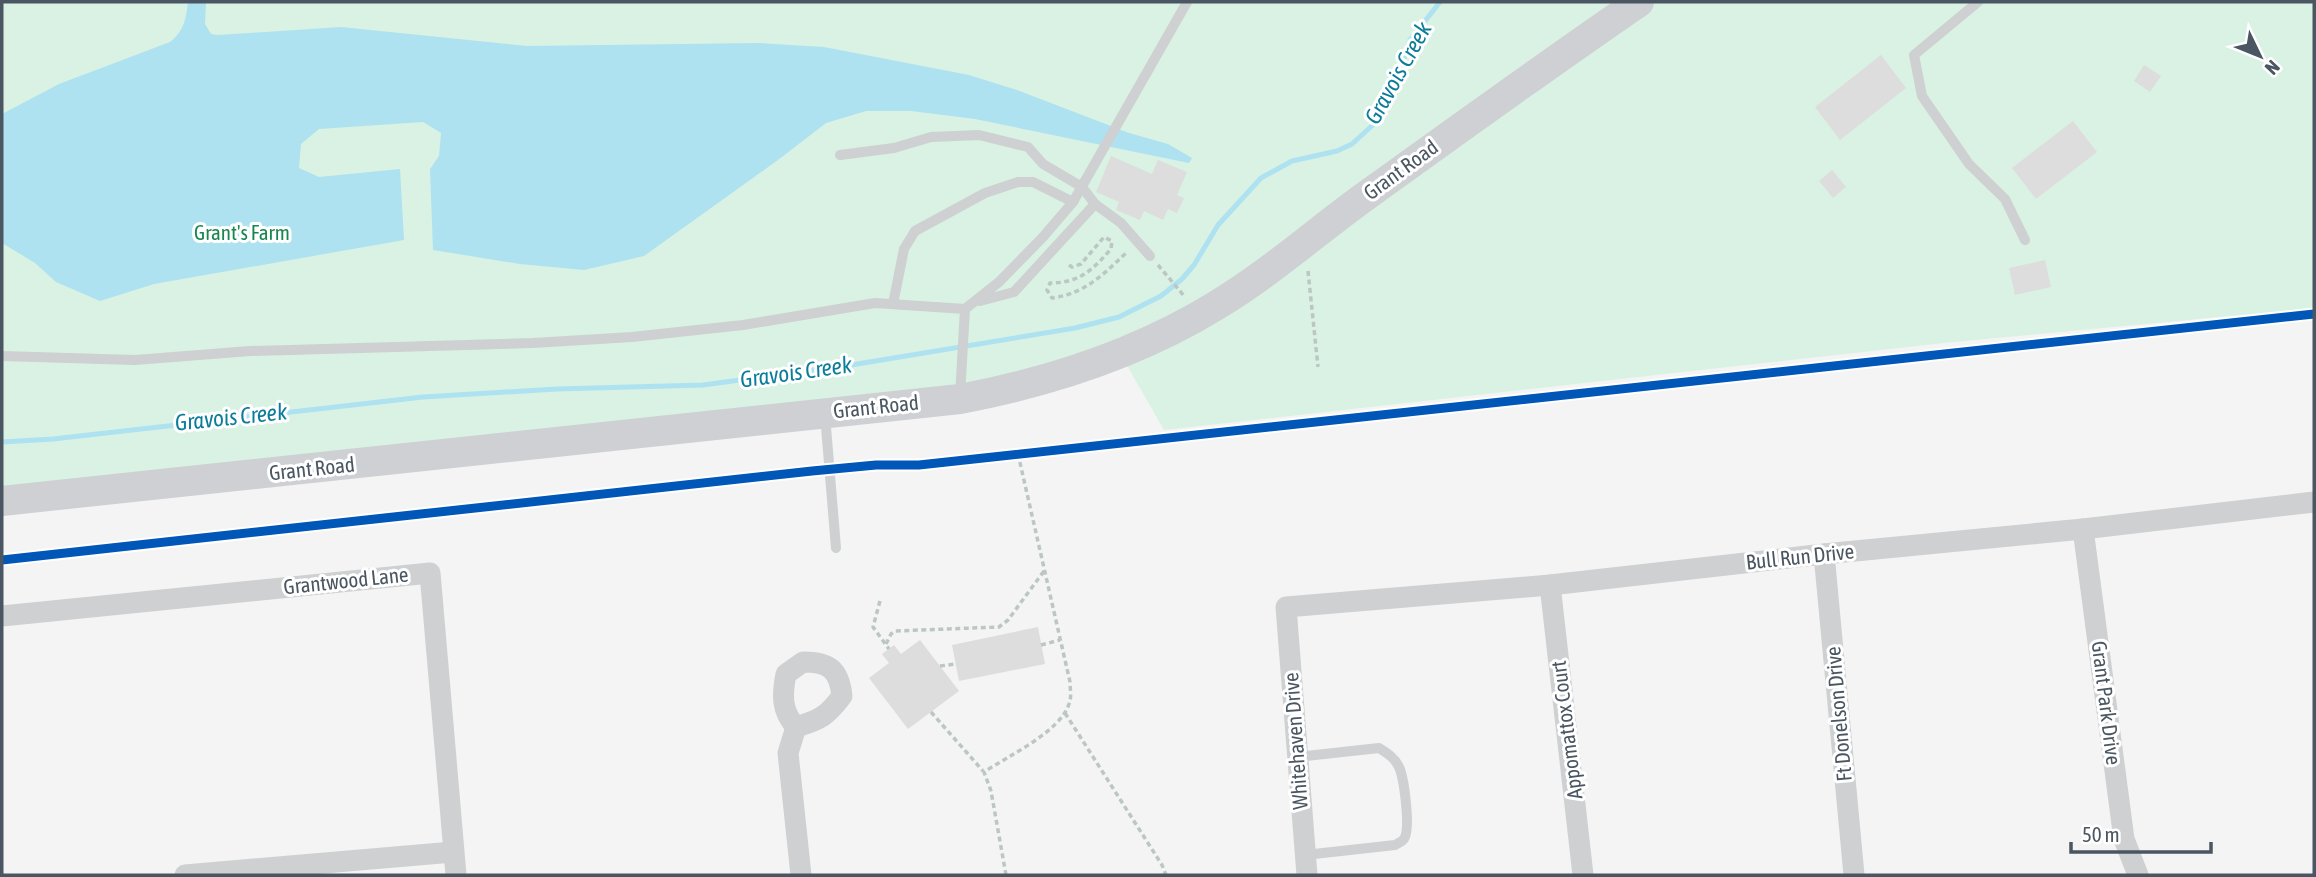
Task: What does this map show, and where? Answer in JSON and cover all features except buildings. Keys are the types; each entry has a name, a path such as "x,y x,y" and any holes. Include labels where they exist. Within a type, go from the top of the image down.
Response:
{"street":[{"name":"Grant Road","path":"2,502 960,399 1073,372 1156,337 1230,296 1639,2"},
{"name":"Bull Run Drive","path":"1286,607 1550,585 2314,502"},
{"name":"Grant Park Drive","path":"2083,529 2124,839 2138,875"},
{"name":"Ft Donelson Drive","path":"1824,554 1854,875"},
{"name":"Grantwood Lane","path":"2,616 430,573 456,875"},
{"name":"Appomattox Court","path":"1550,585 1583,875"},
{"name":"Whitehaven Drive","path":"1286,607 1306,865"},
{"path":"796,727 788,753 801,875"},
{"path":"185,875 453,852"}],"lane":[{"path":"960,399 963,331 970,305 1008,273 1073,202 1187,2"},
{"path":"1978,2 1914,55 1922,96 1969,164 2006,199 2025,240"},
{"path":"840,155 894,148 931,137 979,135 1028,147 1043,164 1082,187 1095,204 1121,223 1150,256"},
{"path":"893,304 904,249 915,231 985,193 1018,182 1033,181 1073,202"},
{"path":"2,356 135,360 250,351 533,343 743,326 875,303 970,305 1014,292 1095,204"},
{"path":"824,412 836,548"},
{"path":"1297,757 1379,748 1390,755 1399,766 1406,799 1405,839 1395,845 1306,865"}],"path":[{"path":"1069,265 1072,267 1081,264 1104,237 1112,241 1111,249 1083,276 1066,283 1050,283 1047,290 1052,298 1079,292 1098,279 1137,242"},
{"path":"1150,256 1189,301"},
{"path":"1307,262 1318,367"},
{"path":"1005,455 1031,452"},
{"path":"984,772 1048,731 1065,713 1071,701 1070,682 1018,454"},
{"path":"880,601 873,627 887,647 891,634 895,631 999,627 1008,620 1044,571"},
{"path":"1041,645 1060,640"},
{"path":"940,666 956,664"},
{"path":"931,712 984,772 991,791 1006,875"},
{"path":"1065,713 1166,875"}],"green space":[{"name":"Grant's Farm","path":"2,2 2314,2 2314,308 1944,343 1164,430 1114,343 989,383 2,489"}],"water":[{"path":"188,2 206,2 205,24 211,34 218,35 341,27 527,46 759,43 824,47 969,75 1017,90 1129,133 1168,144 1192,158 1189,163 975,119 911,111 866,111 826,123 644,256 584,270 520,264 433,250 430,169 439,156 441,133 423,122 319,129 301,144 299,168 319,177 400,169 404,240 154,284 100,301 56,282 35,263 2,243 2,114 59,84 170,42 184,24"}],"waterway":[{"name":"Gravois Creek","path":"2,442 53,439 423,397 557,389 703,385 845,366 1075,328 1119,317 1161,296 1182,279 1194,265 1218,225 1261,178 1292,161 1337,151 1352,144 1375,123 1393,91 1410,40 1440,2"}],"cycle path":[{"path":"2,560 812,471 876,465 919,465 2314,314"}]}
